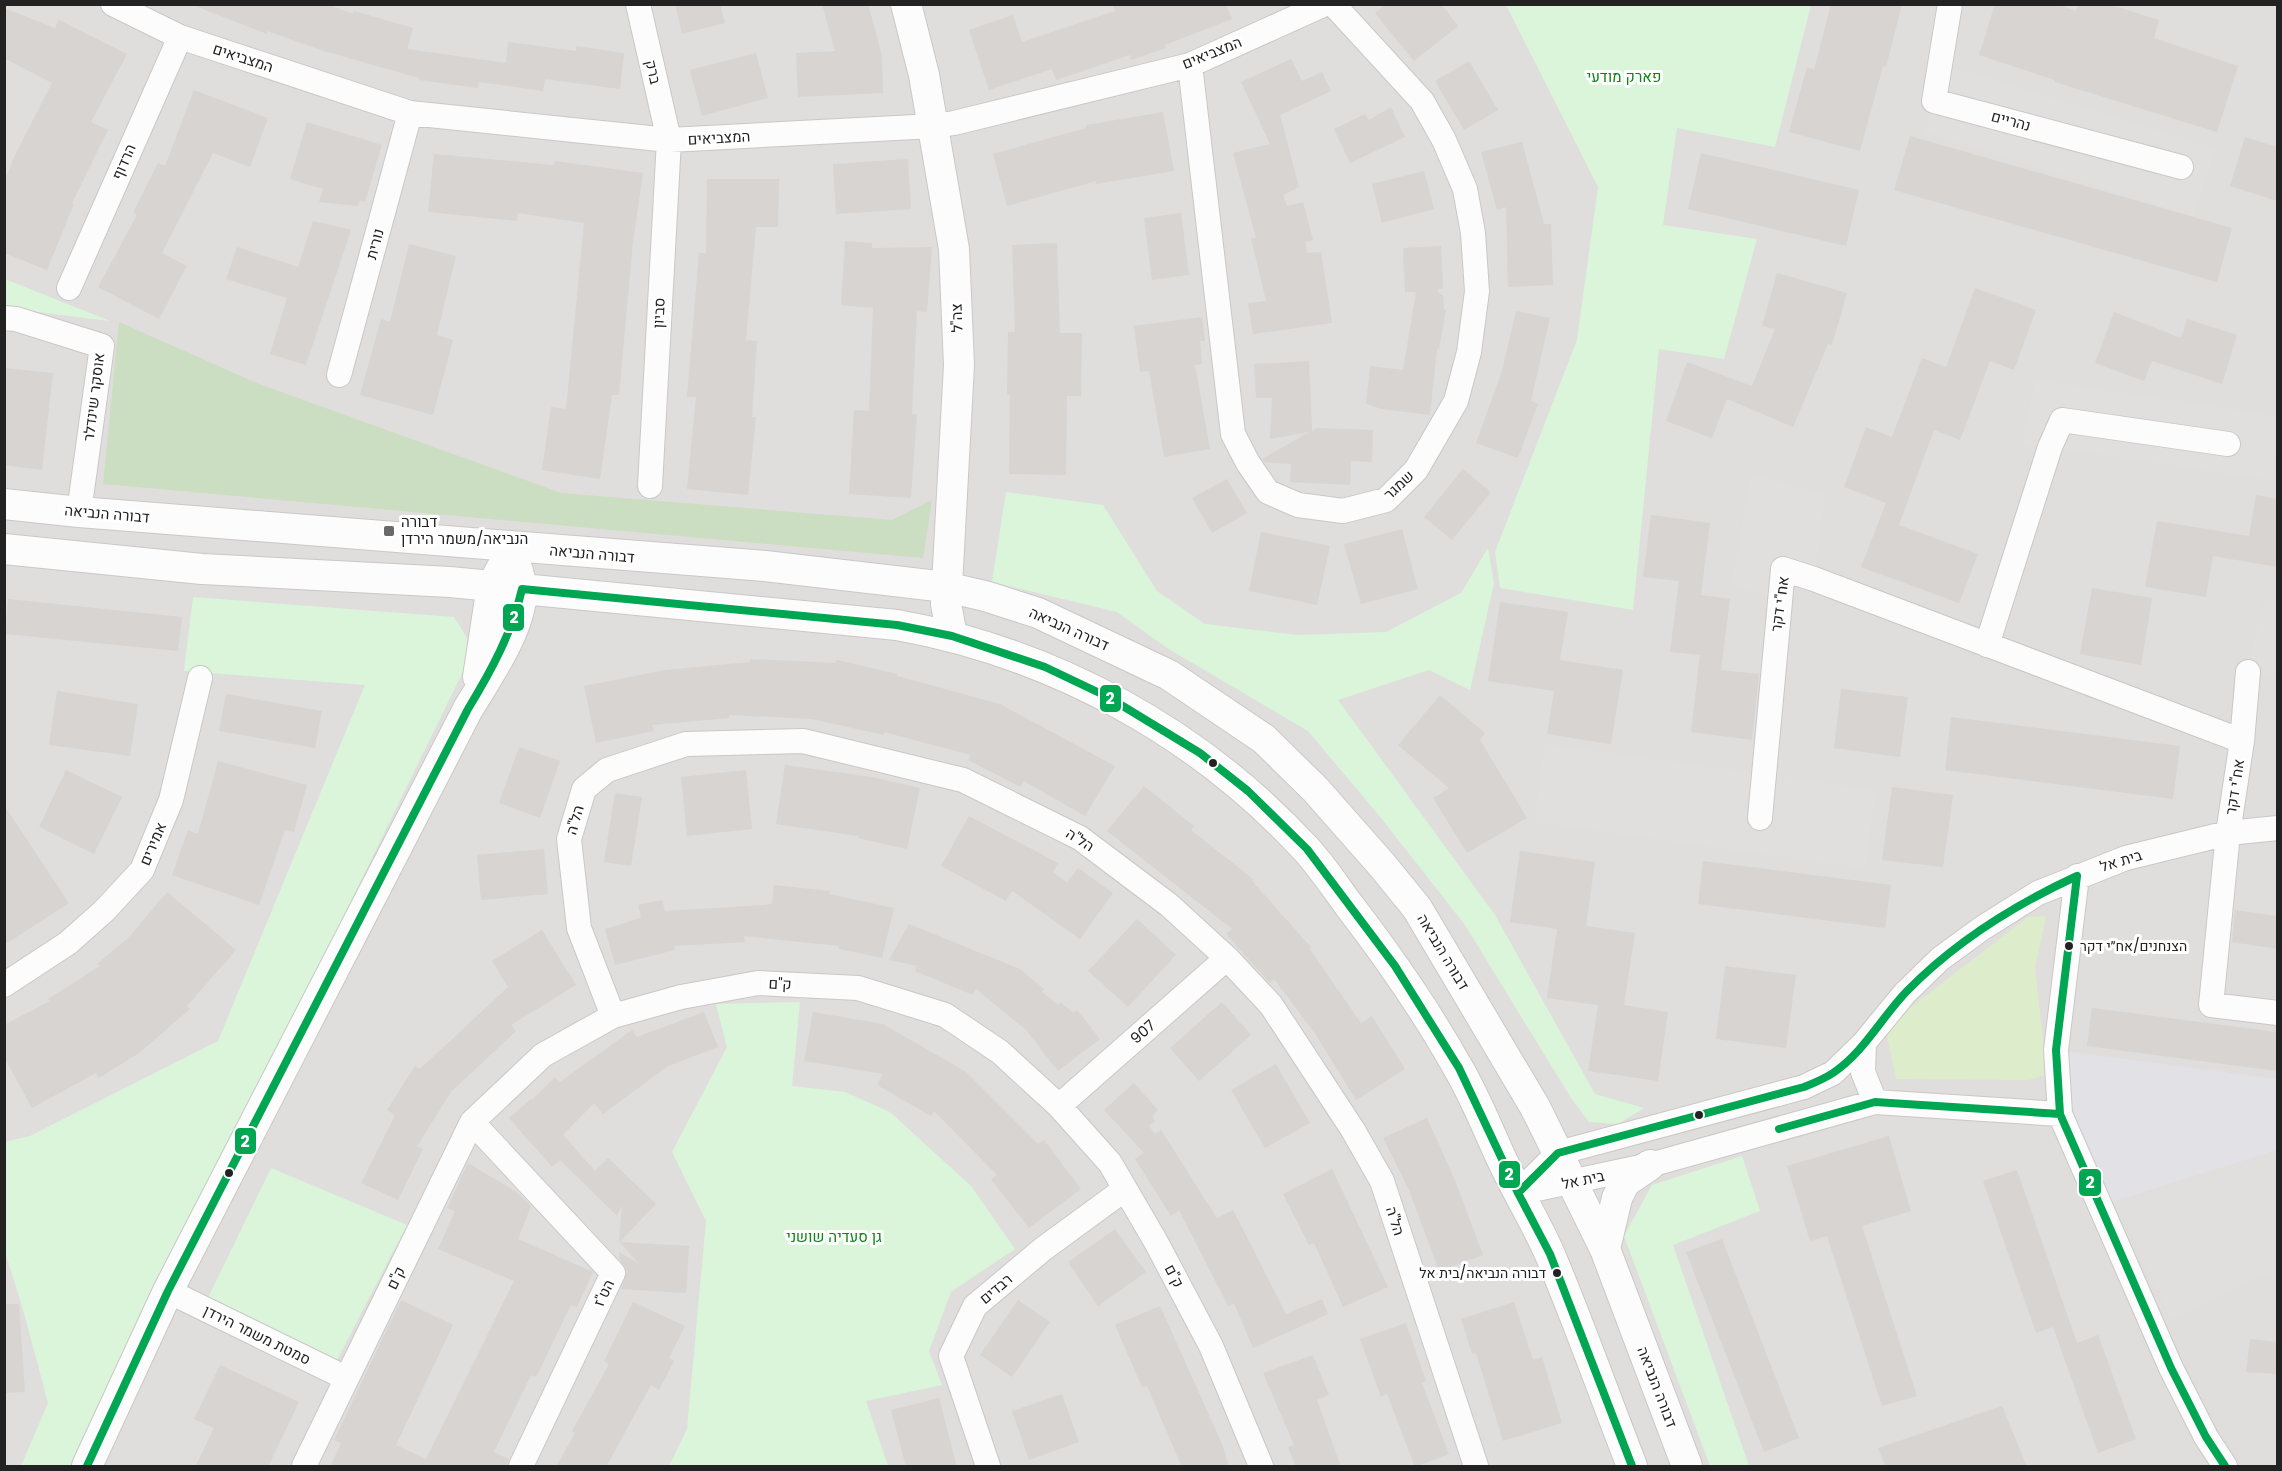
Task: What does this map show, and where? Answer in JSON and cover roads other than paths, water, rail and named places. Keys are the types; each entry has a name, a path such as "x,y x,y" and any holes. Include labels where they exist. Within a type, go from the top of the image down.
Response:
{"street":[{"name":"המצביאים","path":"113,4 180,37 410,113 669,140 944,124 1190,64 1325,4"},
{"name":"ברק","path":"638,4 669,140"},
{"name":"צה\"ל","path":"906,4 924,75 944,124 954,249 958,365 946,587 946,613 952,636"},
{"name":"שמגר","path":"1190,64 1233,434 1248,463 1268,492 1298,505 1342,512 1386,501 1416,470 1456,401 1470,352 1477,291 1473,233 1465,189 1444,140 1422,101 1333,4"},
{"name":"נהריים","path":"1950,4 1934,101 2181,168"},
{"name":"הרדוף","path":"69,288 180,37"},
{"name":"נורית","path":"339,375 410,113"},
{"name":"סביון","path":"650,486 669,140"},
{"name":"אוסקר שינדלר","path":"10,318 102,346 79,512"},
{"path":"1988,645 2050,447 2062,420 2228,444"},
{"name":"דבורה הנביאה","path":"4,504 512,548 765,566 946,587 986,596 1038,613 1169,675 1264,739 1315,789 1417,908 1535,1107 1605,1249 1687,1467"},
{"path":"468,709 478,680 492,586 512,548"},
{"path":"87,1467 168,1291 468,709 502,651 515,621 522,589 512,548"},
{"path":"4,549 201,569 492,586 897,626 952,636 1045,667 1108,697 1200,753 1248,791 1307,849 1395,966 1459,1068 1518,1193 1550,1254 1632,1467"},
{"name":"אח\"י דקר","path":"1760,818 1783,569 2242,741"},
{"name":"אח\"י דקר","path":"2228,833 2242,741 2248,672"},
{"name":"אמירים","path":"4,985 68,943 104,911 142,870 171,800 200,678"},
{"name":"הל\"ה","path":"613,1016 579,928 569,839 584,789 607,770 686,744 803,741 963,780 1080,838 1168,905 1227,958 1271,1005 1353,1130 1382,1181 1476,1467"},
{"name":"בית אל","path":"1518,1193 1558,1153 1804,1087 1833,1073 1864,1043 1905,993 1940,959 1980,929 2038,893 2126,858 2228,833 2277,828"},
{"path":"2228,833 2211,1005 2277,1013"},
{"path":"2077,876 2056,1050 2060,1114 2172,1368 2206,1437 2225,1467"},
{"name":"907","path":"1059,1106 1227,958"},
{"name":"ק\"ם","path":"304,1467 472,1122 543,1055 613,1016 681,997 758,983 858,988 945,1015 1000,1052 1059,1106 1110,1163 1156,1242 1211,1346 1261,1467"},
{"path":"1864,1043 1863,1072 1875,1102"},
{"name":"בית אל","path":"1518,1193 1650,1165 1875,1102 2060,1114"},
{"name":"הט\"ז","path":"472,1122 613,1273 521,1467"},
{"path":"1605,1249 1617,1198 1625,1182 1650,1165"},
{"name":"רבדים","path":"988,1467 951,1356 970,1316 975,1306 1043,1249 1125,1189"},
{"name":"סמטת משמר הירדן","path":"168,1291 346,1378"}],"place":[{"name":"דבורה הנביאה/משמר הירדן","path":"389,531"},
{"name":"הצנחנים/אח״י דקר","path":"2069,946"},
{"name":"דבורה הנביאה/בית אל","path":"1557,1273"}],"park label":[{"name":"פארק מודעי","path":"1624,77"},
{"name":"גן סעדיה שושני","path":"834,1237"}]}
